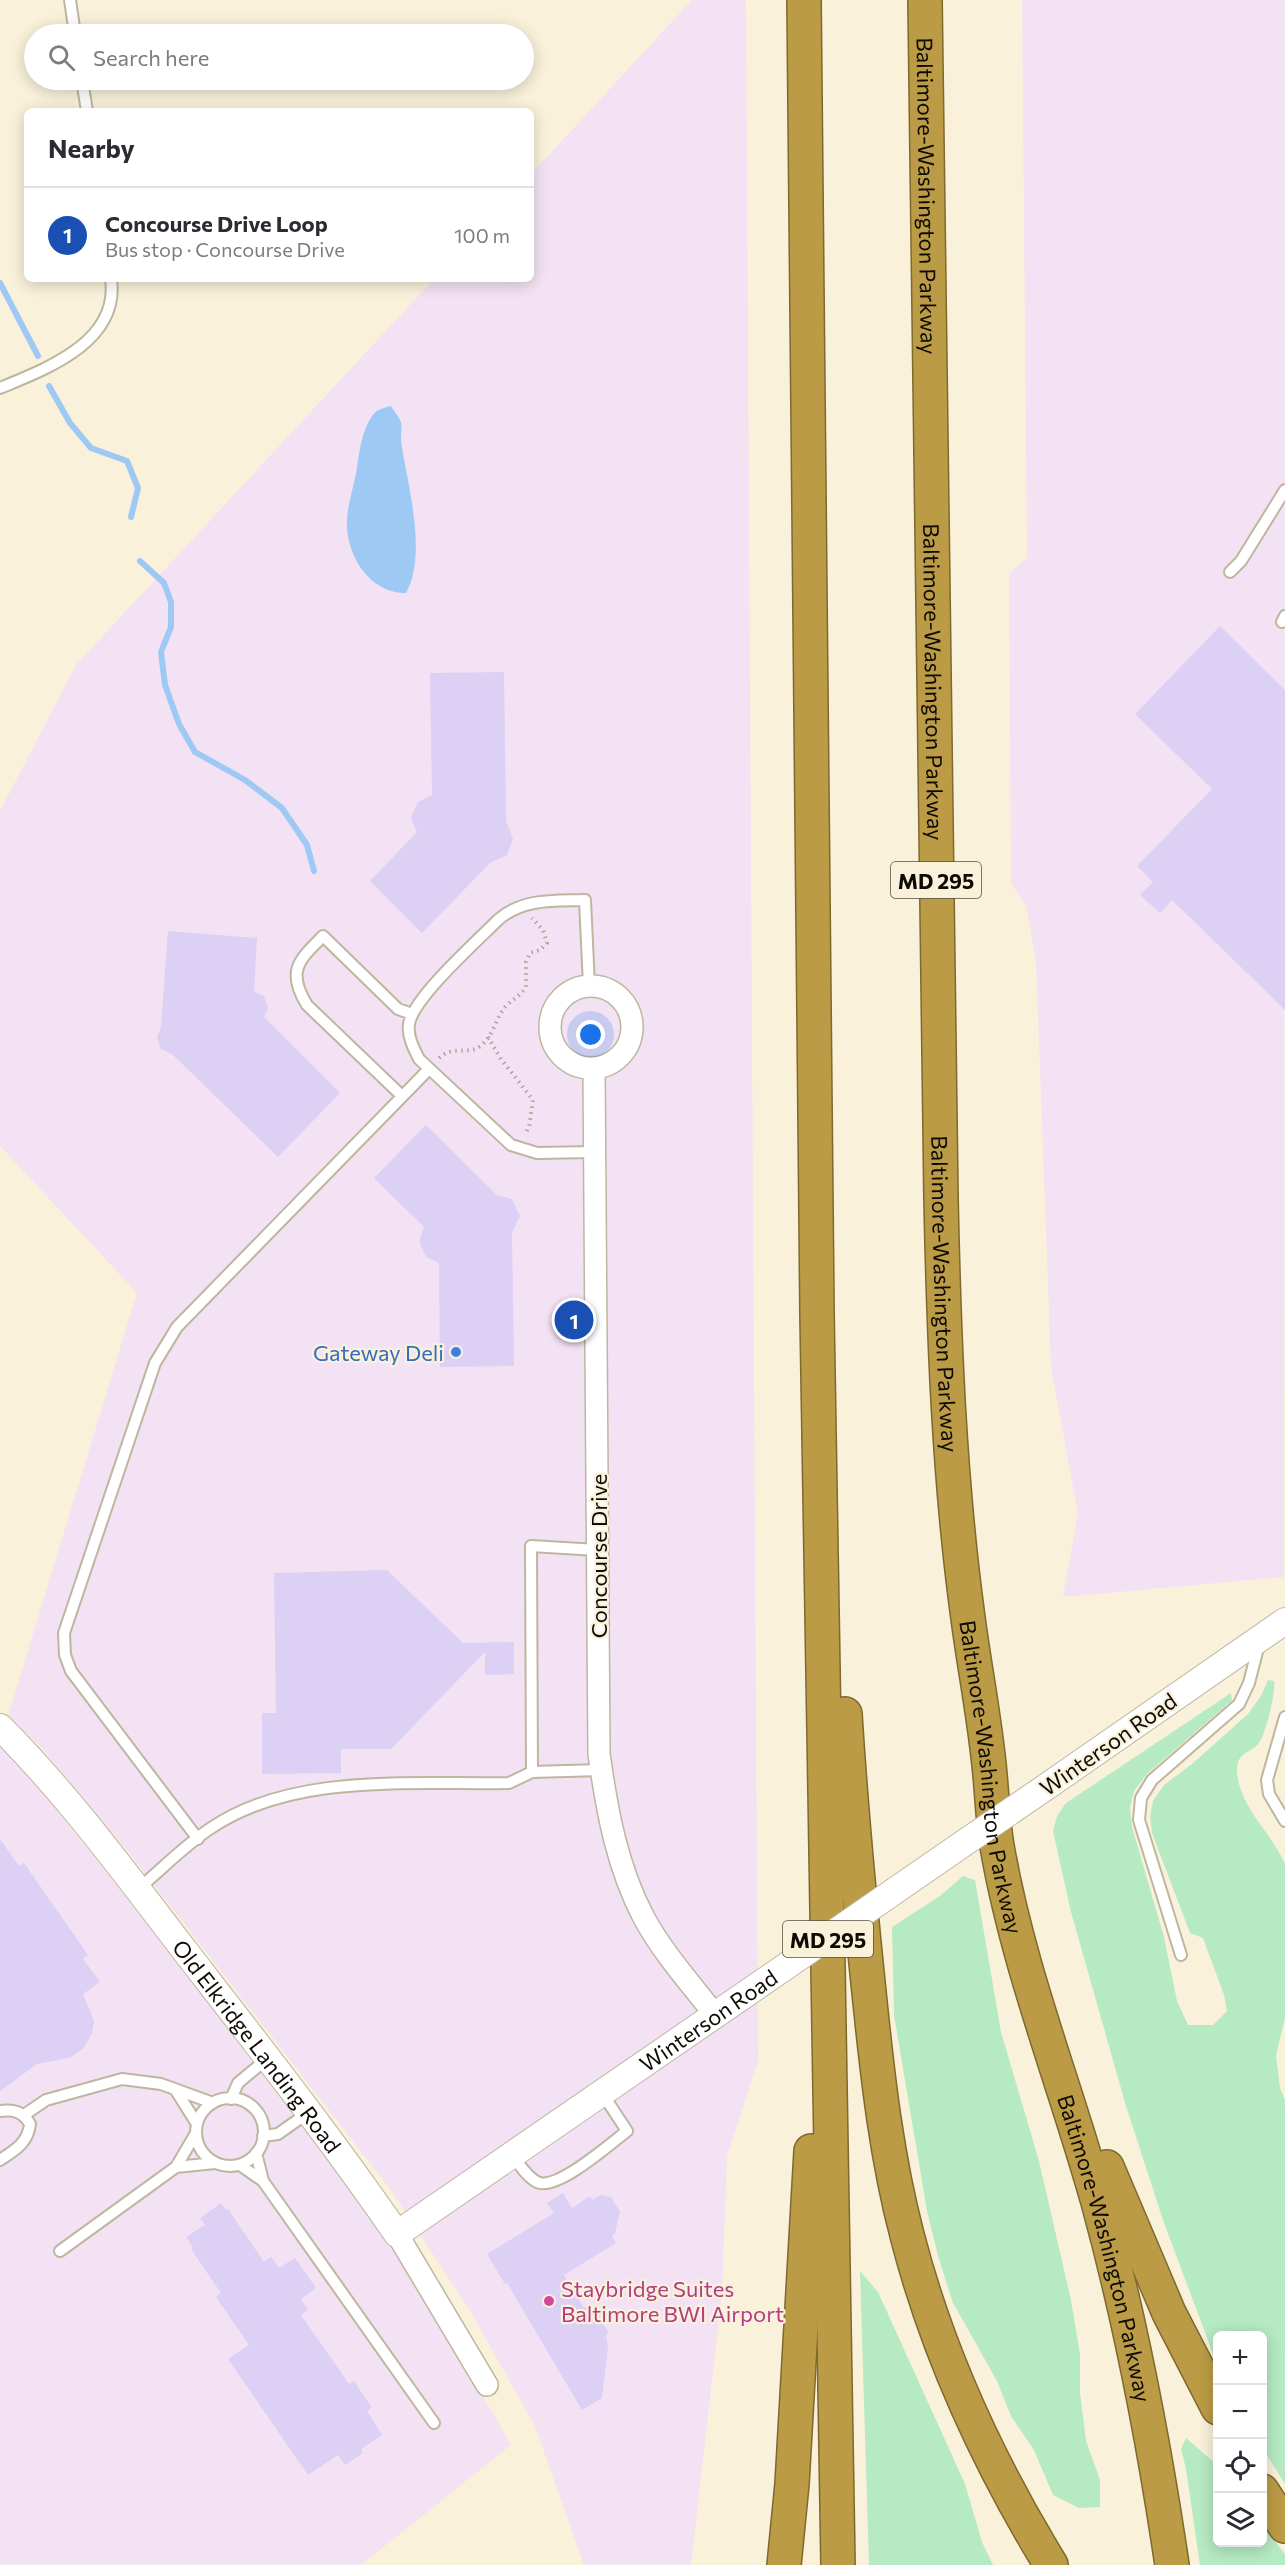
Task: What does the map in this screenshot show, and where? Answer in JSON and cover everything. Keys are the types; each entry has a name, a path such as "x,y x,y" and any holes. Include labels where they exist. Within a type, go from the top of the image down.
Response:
{"highway":[{"name":"MD 295","path":"804,0 817,1314 838,2565"},
{"name":"Baltimore-Washington Parkway","path":"925,0 944,1349 953,1480 968,1617 989,1757 997,1845 1016,1932 1098,2201 1132,2337 1158,2473 1172,2565"},
{"path":"813,922 830,1021 835,1452 842,1667 855,1860 881,2100 906,2234 929,2310 986,2449 1051,2565"},
{"path":"784,2565 798,2384 812,2107 803,1440 817,1314"},
{"path":"989,1757 1039,1950 1116,2192 1169,2313 1213,2398"},
{"path":"1264,2493 1285,2526"}],"street":[{"path":"589,986 615,993 627,1007 632,1025 629,1043 619,1058 594,1068 576,1065 561,1055 555,1047 551,1029 558,1003 572,991 589,986"},
{"name":"Concourse Drive","path":"594,1068 597,1550 602,1770 608,1817 622,1867 644,1918 670,1958 715,2015"},
{"name":"Winterson Road","path":"397,2234 1285,1621"},
{"name":"Old Elkridge Landing Road","path":"0,1727 67,1800 309,2112 397,2234 488,2385"}],"lane":[{"path":"70,0 74,24"},
{"path":"84,90 87,108"},
{"path":"0,388 71,356 88,340 103,318 113,295 111,282"},
{"path":"1230,572 1241,561 1285,490"},
{"path":"589,986 585,900 530,902 511,909 499,919 420,1002 408,1026 411,1042 419,1059 511,1145 537,1153 594,1152"},
{"path":"402,1096 307,1005 299,992 295,977 299,960 323,936 398,1008 412,1014"},
{"path":"198,1839 71,1671 65,1655 64,1634 155,1363 166,1343 177,1327 429,1069"},
{"path":"532,1772 531,1546 597,1550"},
{"path":"1181,1955 1139,1820 1141,1798 1152,1780 1239,1704 1249,1683 1260,1638"},
{"path":"1285,1717 1267,1780 1269,1794 1285,1821"},
{"path":"137,1889 211,1828 257,1803 312,1790 358,1786 509,1783 532,1772 602,1770"},
{"path":"231,2099 238,2083 268,2058"},
{"path":"24,2115 46,2100 122,2079 175,2089 213,2103"},
{"path":"60,2251 176,2167 196,2129 204,2111 213,2103 231,2099 240,2100 255,2110 261,2118 263,2136 256,2153 240,2165 223,2166 214,2163 201,2151 196,2129 175,2089"},
{"path":"512,2155 527,2174 538,2182 548,2185 561,2180 627,2131 602,2093"},
{"path":"0,2111 10,2110 24,2115 30,2124 29,2136 18,2148 0,2160"},
{"path":"263,2136 278,2134 309,2112"},
{"path":"256,2153 263,2181"},
{"path":"176,2167 214,2163"},
{"path":"240,2165 263,2181 434,2422"}],"path":[{"path":"438,1059 447,1051 472,1050 489,1037 504,1008 525,987 526,962 530,953 540,950 547,943 543,930 536,925 531,914"},
{"path":"489,1037 501,1059 533,1100 529,1127 523,1138"}],"shaded area":[{"path":"692,0 746,0 758,2061 727,2156 722,2293 691,2565 584,2565 535,2426 469,2309 390,2189 131,1855 40,1746 8,1716 137,1293 0,1146 0,811 76,665 431,282 534,282 534,171"},
{"path":"1022,0 1285,0 1284,1577 1063,1597 1078,1513 1051,1368 1036,960 1026,906 1011,883 1009,573 1027,558"},
{"path":"0,1740 129,1900 389,2241 443,2326 511,2445 361,2565 0,2565"}],"green space":[{"path":"1268,1680 1274,1681 1272,1702 1265,1730 1259,1743 1239,1759 1237,1770 1243,1796 1285,1864 1285,2018 1276,2055 1280,2088 1285,2100 1285,2484 1267,2455 1267,2331 1213,2331 1213,2352 1164,2223 1126,2106 1071,1912 1053,1831 1057,1816 1066,1803 1231,1693 1232,1700 1147,1774 1134,1791 1130,1808 1132,1827 1164,1937 1177,2001 1188,2025 1213,2025 1227,2011 1224,1995 1203,1938 1190,1933 1152,1833 1150,1816 1153,1801 1164,1785 1192,1764 1248,1714 1261,1696"},
{"path":"963,1876 975,1880 1001,2032 1039,2161 1071,2300 1080,2354 1080,2393 1086,2441 1100,2480 1100,2507 1079,2508 1053,2495 1034,2450 1011,2416 997,2381 953,2303 927,2211 894,2015 892,1927 940,1896"},
{"path":"860,2271 878,2292 965,2484 982,2542 993,2565 869,2565"},
{"path":"1186,2438 1213,2462 1213,2547 1267,2547 1267,2531 1285,2554 1285,2565 1200,2565 1181,2449"}],"water":[{"path":"391,406 401,422 401,441 416,539 412,577 406,593 392,591 370,579 355,557 347,532 348,508 365,429 376,412"}],"building":[{"path":"1220,626 1285,690 1285,1010 1172,900 1160,913 1140,895 1153,882 1137,866 1212,789 1135,714"},
{"path":"504,672 506,821 513,839 507,855 490,863 422,933 370,881 417,832 411,818 418,802 432,795 430,673"},
{"path":"168,931 257,938 254,992 264,996 268,1008 264,1017 340,1093 278,1157 172,1054 161,1049 157,1037 161,1027"},
{"path":"426,1125 497,1195 512,1199 520,1216 512,1233 514,1366 440,1367 439,1263 426,1257 419,1241 424,1227 374,1178"},
{"path":"387,1570 463,1643 514,1642 514,1674 485,1675 485,1652 391,1749 341,1749 341,1773 262,1774 262,1713 276,1713 274,1573"},
{"path":"0,1839 19,1866 24,1863 88,1955 83,1959 100,1982 83,1994 94,2021 92,2033 84,2048 69,2058 37,2064 0,2091"},
{"name":"Staybridge Suites Baltimore BWI Airport","path":"563,2193 572,2208 590,2196 592,2200 601,2195 611,2197 620,2212 615,2233 612,2236 616,2243 564,2275 584,2308 591,2303 609,2333 606,2335 608,2347 602,2398 582,2410 507,2283 505,2284 487,2254 554,2213 547,2203"},
{"path":"221,2203 226,2210 228,2209 264,2262 271,2257 279,2268 295,2258 316,2288 301,2299 308,2310 301,2315 349,2384 354,2381 372,2408 367,2411 382,2435 361,2449 363,2453 345,2465 338,2455 308,2475 228,2359 249,2345 216,2297 221,2293 191,2249 193,2247 186,2237 205,2225 200,2218"}],"waterway":[{"path":"0,283 38,356"},
{"path":"49,386 70,423 91,448 127,461 138,488 131,517"},
{"path":"140,561 164,583 171,602 171,627 161,652 165,685 179,724 195,752 245,780 282,808 307,845 314,871"}],"place":[{"name":"Concourse Drive Loop","path":"574,1320"},
{"name":"Gateway Deli","path":"456,1352"},
{"name":"Staybridge Suites Baltimore BWI Airport","path":"549,2301"}]}
